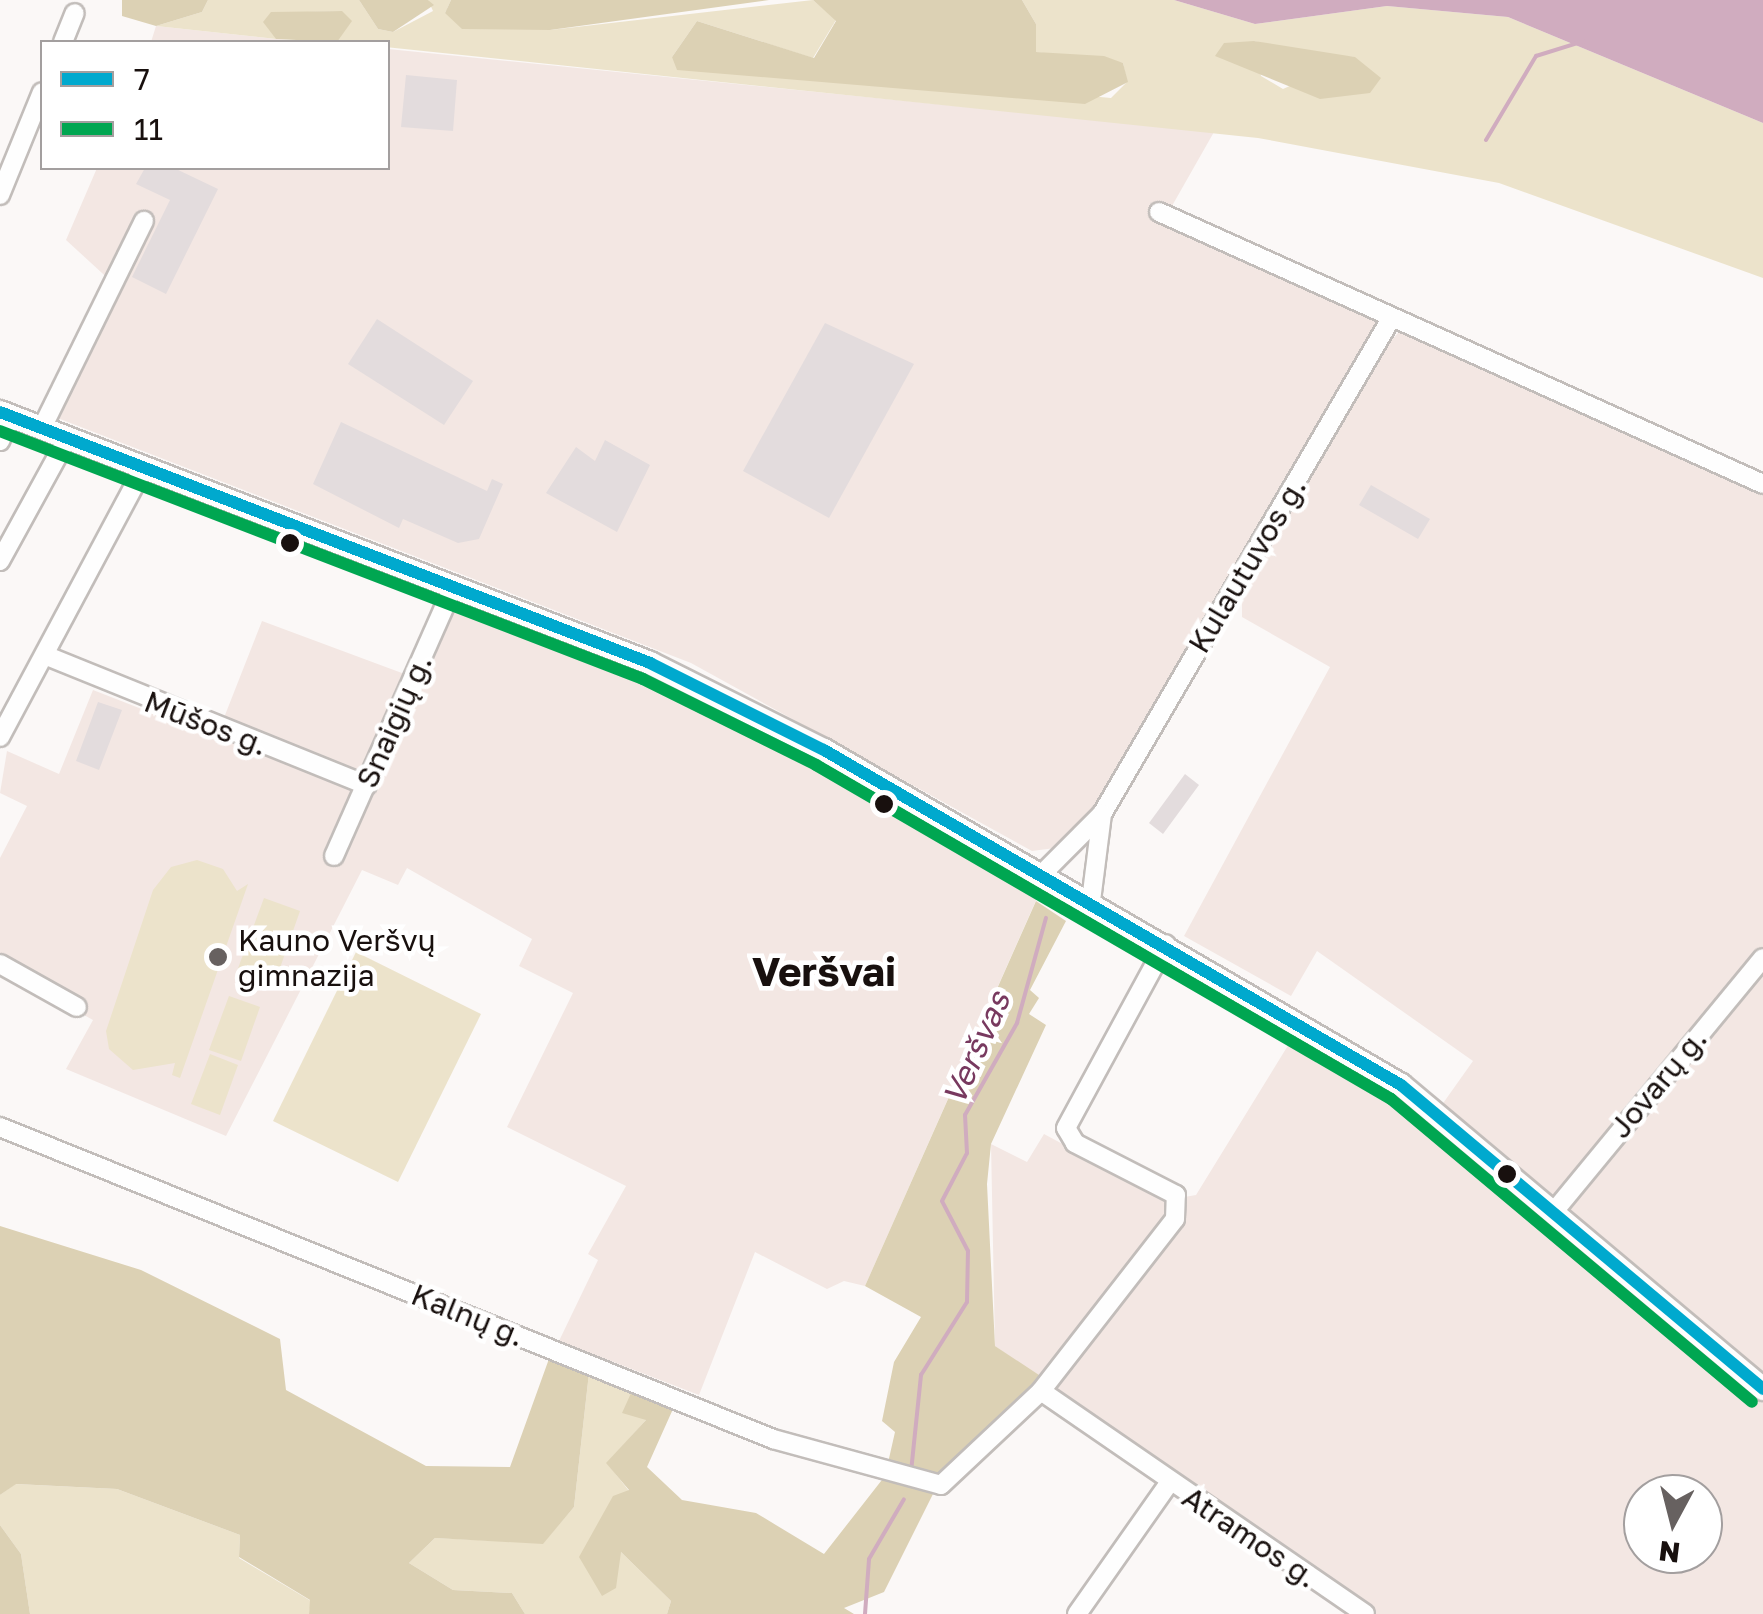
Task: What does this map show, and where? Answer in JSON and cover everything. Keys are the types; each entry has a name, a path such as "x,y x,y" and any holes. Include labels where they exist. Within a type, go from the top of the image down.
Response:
{"main road":[{"path":"6,414 453,586 740,704 1043,873 1386,1074 1556,1209 1763,1388"}],"street":[{"path":"64,40 75,13"},
{"path":"0,195 40,97"},
{"path":"1159,212 1763,484"},
{"path":"42,428 144,222"},
{"name":"Kulautuvos g.","path":"1043,873 1102,814 1392,316"},
{"path":"0,441 6,414"},
{"path":"0,561 68,437"},
{"path":"0,737 47,656 144,466"},
{"name":"Snaigių g.","path":"334,856 453,586"},
{"name":"Mūšos g.","path":"47,656 366,786"},
{"name":"Kulautuvos g.","path":"1091,901 1102,814"},
{"path":"1166,944 1066,1128 1075,1143 1176,1195 1179,1210 1042,1391 1170,1483"},
{"name":"Jovarų g.","path":"1556,1209 1763,958"},
{"path":"0,964 77,1008"},
{"name":"Kalnų g.","path":"0,1127 773,1439 942,1485 1042,1391"},
{"name":"Atramos g.","path":"1077,1614 1170,1483 1365,1614"}],"shaded area":[{"path":"122,0 208,0 202,12 156,26 122,16"},
{"path":"208,0 359,0 378,29 393,32 433,11 428,0 451,0 445,13 550,30 813,0 836,20 813,58 697,21 672,57 1111,98 1127,82 1123,63 1036,52 1036,24 1022,0 1174,0 1255,24 1387,6 1508,17 1763,123 1763,278 1499,183 1258,138 390,48 390,40 337,40 342,11 271,13 276,39 156,26 202,12","holes":["1254,41 1309,55 1355,57 1283,89 1261,76"]},
{"path":"359,0 428,0 434,5 393,32 378,29"},
{"path":"451,0 769,0 550,30 462,29 445,13"},
{"path":"813,0 1022,0 1036,24 1036,52 1104,56 1123,63 1128,82 1085,104 677,70 672,57 697,21 814,58 836,21"},
{"path":"1174,0 1763,0 1763,123 1508,17 1387,6 1255,24"},
{"path":"342,11 352,21 338,40 276,39 263,22 271,12"},
{"path":"156,26 290,40 152,40"},
{"path":"1254,41 1355,57 1381,78 1370,93 1320,99 1215,56 1224,43"},
{"path":"390,49 1214,132 1164,220 1374,313 1377,323 1100,801 1055,848 1032,851 691,663 42,412 114,284 66,240 96,170 390,170"},
{"path":"1399,332 1763,490 1763,1614 1372,1614 995,1346 991,1144 1027,1162 1044,1134 1167,1200 1196,1195 1295,1034 1429,1123 1473,1061 1317,951 1291,996 1184,936 1330,667 1242,617 1242,599 1370,364"},
{"path":"452,601 738,719 1041,889 865,1286 844,1281 827,1289 755,1252 699,1395 559,1341 598,1260 588,1254 626,1186 507,1127 573,993 519,966 532,939 407,868 398,885 362,870 226,1136 66,1069 93,1020 0,968 0,858 27,806 0,793 7,751 59,774 93,690 216,738 262,621 418,679"},
{"path":"197,860 223,869 237,891 248,884 180,1078 172,1075 175,1063 133,1070 109,1049 106,1031 153,890 171,867"},
{"path":"264,898 300,911 274,985 237,971"},
{"path":"1036,901 1066,921 1030,990 1039,998 1029,1014 1046,1025 991,1144 987,1184 995,1346 1042,1377 943,1474 884,1592 844,1608 854,1614 667,1614 671,1601 621,1552 616,1588 602,1596 579,1557 613,1496 629,1490 606,1463 646,1420 622,1413 632,1391 673,1409 647,1467 682,1500 756,1513 824,1554 885,1476 895,1432 882,1421 894,1362 921,1317 865,1286"},
{"path":"356,952 481,1014 398,1182 273,1121"},
{"path":"229,996 260,1007 241,1061 209,1050"},
{"path":"210,1054 238,1065 220,1115 191,1104"},
{"path":"0,1226 141,1270 280,1339 286,1390 426,1466 510,1467 550,1356 589,1373 574,1507 543,1544 435,1538 409,1563 453,1590 512,1593 525,1614 309,1614 310,1600 239,1557 240,1535 117,1489 16,1484 0,1495"},
{"path":"589,1373 632,1391 646,1420 607,1463 629,1491 620,1551 671,1601 667,1614 525,1614 512,1593 453,1590 409,1563 435,1538 543,1543 574,1507"},
{"path":"15,1484 117,1489 240,1535 239,1558 311,1601 309,1614 30,1614 21,1554 0,1525 0,1495"},
{"path":"0,1525 21,1554 30,1614 0,1614"}],"building":[{"path":"406,75 457,80 453,131 401,127"},
{"path":"144,170 178,170 218,189 166,294 132,277 170,200 136,184"},
{"path":"377,319 473,381 444,425 348,364"},
{"path":"825,323 914,364 829,518 743,471"},
{"path":"341,422 487,491 492,479 503,484 479,539 458,543 403,519 399,528 313,484"},
{"path":"605,440 650,465 617,532 546,493 576,447 595,461"},
{"path":"1371,485 1430,519 1418,539 1359,505"},
{"path":"98,702 122,710 99,770 76,761"},
{"path":"1185,774 1199,785 1163,834 1149,823"}],"waterway":[{"name":"Veršvas","path":"1486,140 1536,56 1584,41"},
{"name":"Veršvas","path":"911,1472 921,1375 967,1302 968,1251 942,1201 967,1153 965,1115 1017,1023 1046,918"},
{"name":"Veršvas","path":"865,1614 869,1559 904,1499"}],"transit line":[{"name":"7","path":"0,412 650,663 824,750 1401,1085 1763,1389"},
{"name":"11","path":"0,431 643,679 816,765 1391,1099 1752,1402"}],"place":[{"name":"Kauno Veršvų gimnazija","path":"218,957"}],"district":[{"name":"Veršvai","path":"824,971"}]}
